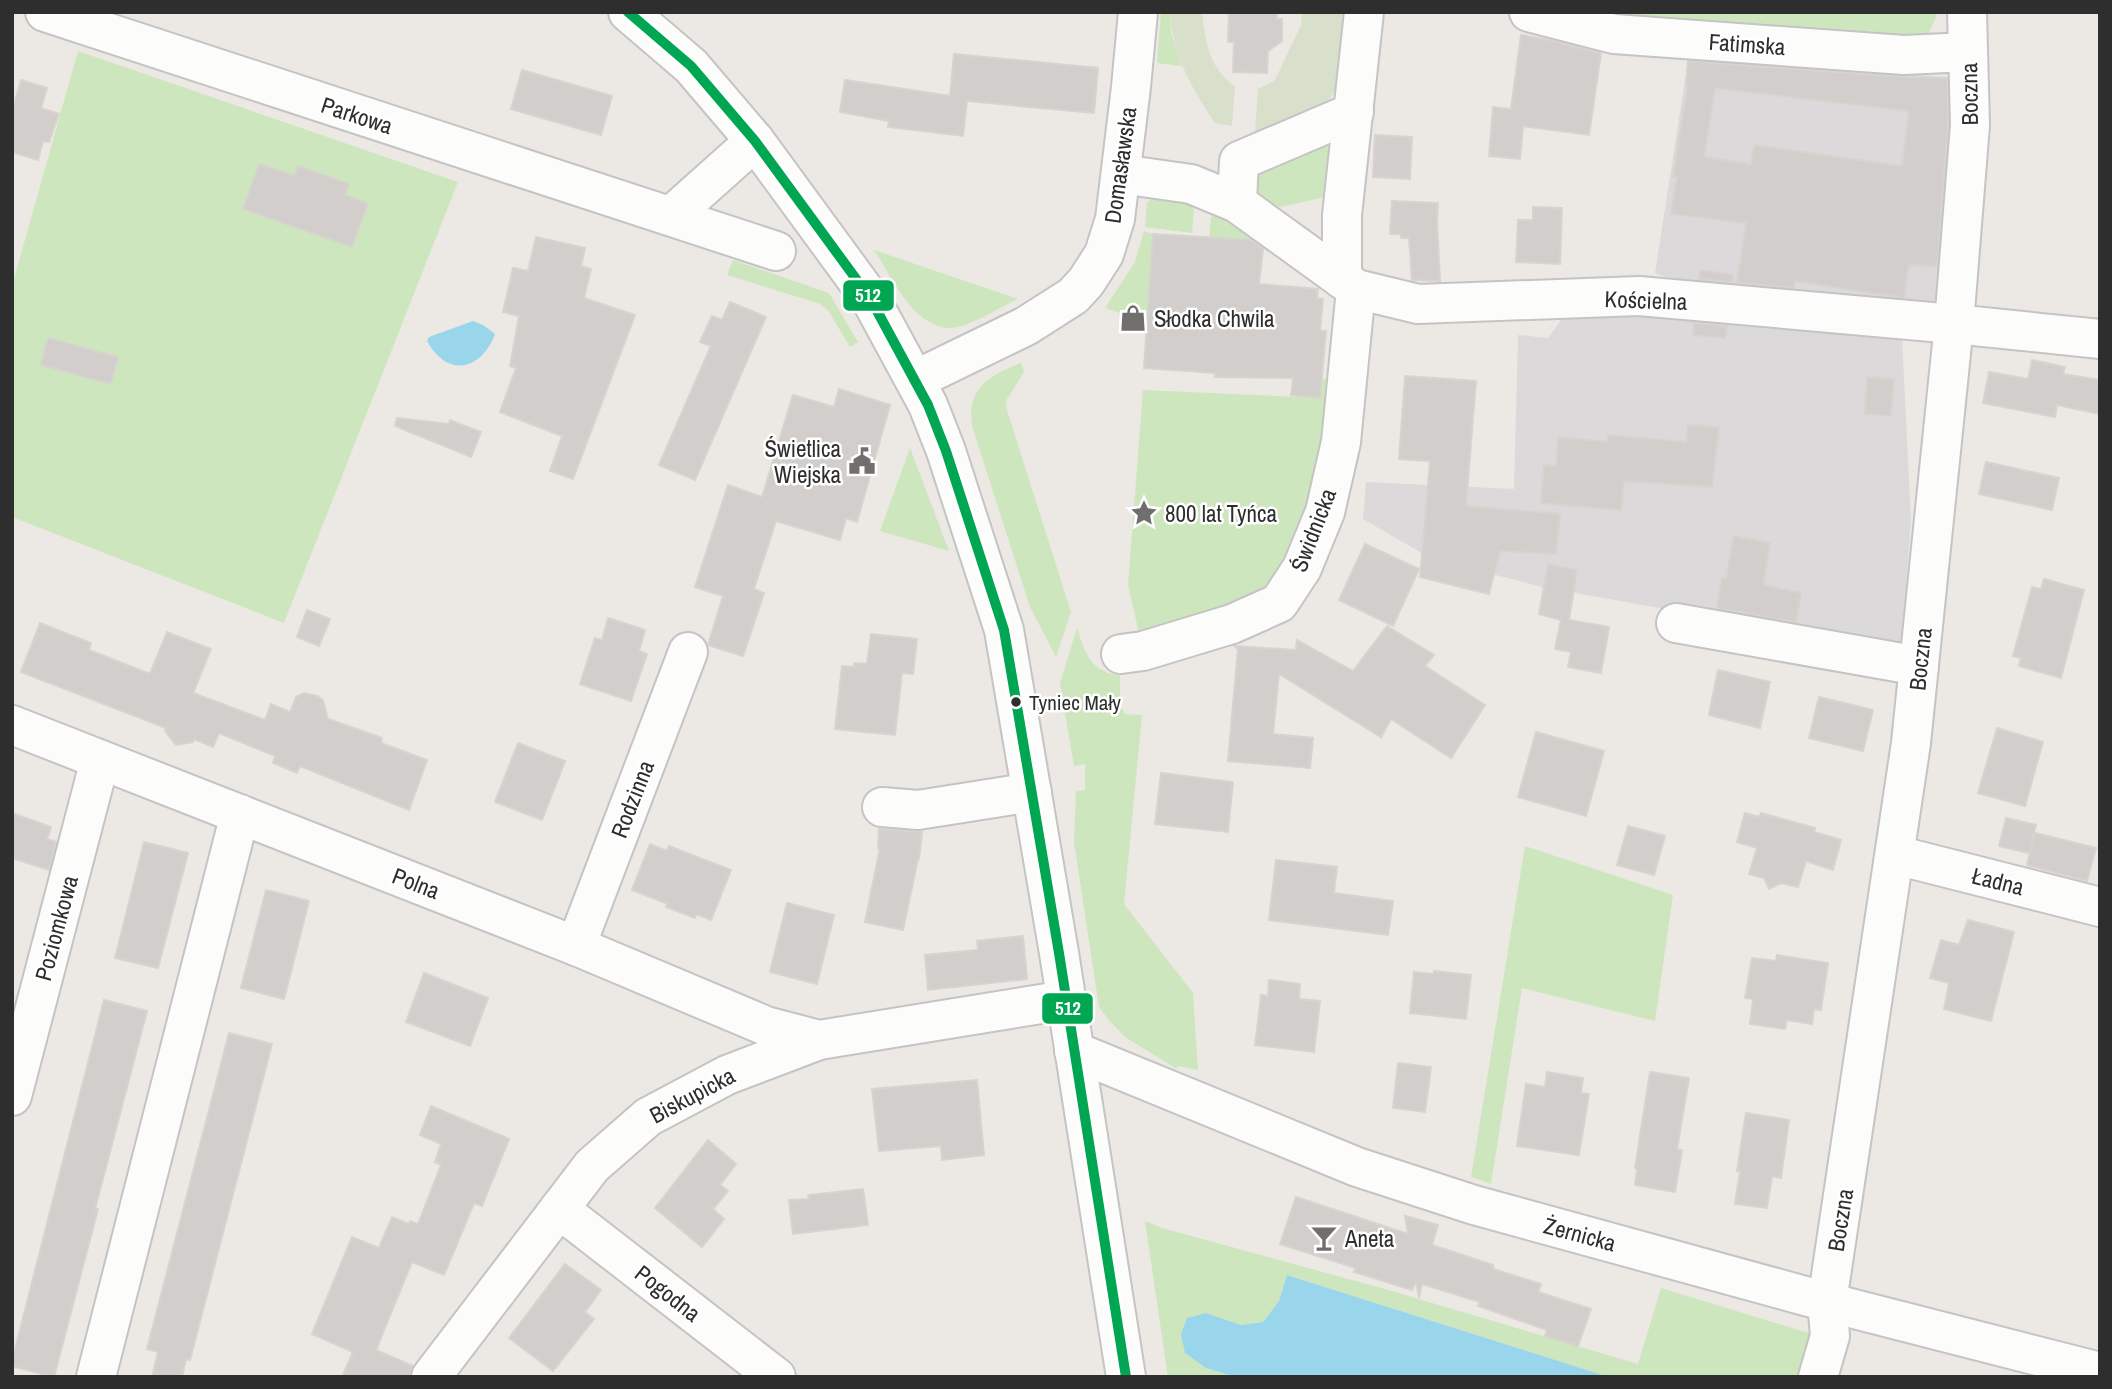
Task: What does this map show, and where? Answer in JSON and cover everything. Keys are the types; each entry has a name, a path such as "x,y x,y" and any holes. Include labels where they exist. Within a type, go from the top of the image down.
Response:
{"street":[{"name":"Parkowa","path":"45,12 776,251"},
{"path":"628,12 691,66 755,141 870,298 928,405 946,451 1004,630 1126,1377"},
{"name":"Domasławska","path":"915,380 1026,326 1073,296 1086,282 1104,254 1115,219 1138,12"},
{"path":"1349,284 1342,215 1364,12"},
{"name":"Fatimska","path":"1529,12 1614,34 1903,55 1968,52"},
{"name":"Boczna","path":"1818,1377 1830,1336 1827,1302 1896,855 1919,666 1954,324 1970,125 1967,12"},
{"path":"1237,204 1239,162 1354,112"},
{"path":"671,216 755,141"},
{"name":"Kościelna","path":"1121,174 1191,184 1237,204 1349,284 1418,304 1639,296 2100,339"},
{"name":"Świdnicka","path":"1121,654 1231,624 1279,603 1302,568 1325,513 1340,442 1349,284"},
{"path":"1676,623 1919,666"},
{"name":"Rodzinna","path":"576,946 688,652"},
{"name":"Polna","path":"12,725 576,946 766,1026 819,1040"},
{"name":"Poziomkowa","path":"12,1096 100,760"},
{"path":"882,807 918,810 1032,792"},
{"path":"96,1377 240,814"},
{"name":"Ładna","path":"1896,855 2100,907"},
{"name":"Biskupicka","path":"431,1377 592,1166 648,1116 727,1075 819,1040 1066,1000"},
{"name":"Żernicka","path":"1074,1051 1357,1167 1474,1205 1827,1302 2100,1372"},
{"name":"Pogodna","path":"559,1209 776,1377"}],"shaded area":[{"path":"1690,48 1957,79 1943,301 1923,314 1689,286 1655,273"},
{"path":"1564,316 1697,317 1902,336 1911,521 1901,651 1542,587 1430,558 1363,519 1366,482 1514,489 1518,335 1548,338"}],"green space":[{"path":"1161,12 1170,12 1171,33 1182,66 1157,63"},
{"path":"1170,12 1202,12 1210,54 1219,71 1235,87 1232,126 1215,123 1191,84 1179,57"},
{"path":"1302,12 1343,12 1350,32 1348,67 1323,111 1281,132 1255,131 1258,89 1275,80 1301,25"},
{"path":"1595,12 1938,12 1926,40 1619,18"},
{"path":"78,51 458,182 284,623 12,517 12,286"},
{"path":"1314,145 1329,147 1344,159 1330,196 1280,207 1257,195 1249,182 1254,165"},
{"path":"1166,196 1194,209 1192,233 1145,227 1147,203 1152,198"},
{"path":"1215,214 1269,241 1209,238 1211,217"},
{"path":"1144,231 1153,234 1147,322 1105,308 1135,262"},
{"path":"874,250 1018,299 958,327 943,327 930,323 907,302"},
{"path":"733,260 829,293 858,342 850,347 828,310 820,304 727,275"},
{"path":"1021,363 1023,374 1007,399 1006,407 1071,612 1056,657 1030,607 972,426 973,402 982,385 990,378"},
{"path":"1321,378 1341,383 1329,464 1277,585 1141,642 1128,585 1143,390 1320,398"},
{"path":"910,448 949,551 880,531"},
{"path":"1077,628 1086,653 1096,666 1120,675 1120,705 1125,714 1142,715 1124,904 1193,993 1198,1070 1178,1066 1177,1069 1125,1037 1099,1007 1074,842 1076,791 1085,790 1085,764 1074,766 1060,683"},
{"path":"1525,846 1673,895 1655,1021 1522,988 1491,1184 1471,1177"},
{"path":"1145,1221 1638,1364 1661,1288 1812,1334 1805,1377 1609,1377 1287,1275 1279,1301 1263,1322 1241,1325 1206,1313 1206,1368 1235,1377 1168,1377"}],"water":[{"path":"473,321 495,334 489,346 473,362 454,365 444,361 427,341 429,337"},
{"path":"1287,1275 1609,1377 1235,1377 1206,1368 1185,1353 1181,1334 1187,1318 1206,1313 1241,1325 1263,1322 1279,1301"}],"building":[{"path":"1229,12 1277,12 1277,19 1282,19 1282,41 1268,51 1267,73 1233,72 1234,42 1228,42"},
{"path":"1521,35 1601,53 1589,135 1523,126 1520,159 1489,156 1493,107 1511,109"},
{"path":"954,54 1098,68 1094,113 967,101 963,136 888,127 889,121 840,112 845,80 950,96"},
{"path":"1688,61 1947,78 1948,124 1937,266 1909,265 1904,298 1795,281 1794,288 1737,283 1746,223 1671,214 1677,177 1673,177","holes":["1715,88 1909,111 1902,166 1754,145 1751,164 1704,157"]},
{"path":"522,70 612,96 601,135 511,109"},
{"path":"21,80 47,88 41,108 59,114 49,142 43,141 38,160 12,152 12,112"},
{"path":"1375,135 1412,137 1410,179 1373,177"},
{"path":"259,164 295,176 298,166 349,184 345,195 368,203 352,247 243,209"},
{"path":"1392,201 1438,203 1440,281 1412,280 1409,238 1401,238 1401,234 1390,234"},
{"path":"1533,207 1562,208 1560,264 1516,262 1518,220 1533,220"},
{"path":"1153,234 1251,240 1263,249 1259,284 1318,289 1317,298 1323,299 1320,331 1326,331 1320,398 1291,395 1293,378 1215,377 1215,373 1144,368"},
{"path":"536,237 585,248 581,266 591,269 584,298 635,315 573,479 550,471 562,436 500,412 516,368 510,366 519,316 503,312 513,268 528,271"},
{"path":"1701,270 1733,275 1732,282 1699,279"},
{"path":"730,302 766,317 695,480 659,465 711,346 700,342 712,316 722,320"},
{"path":"1694,323 1727,326 1725,338 1693,335"},
{"path":"48,338 118,357 111,384 41,365"},
{"path":"2032,360 2065,367 2063,374 2100,380 2100,414 2057,405 2055,417 1983,403 1989,372 2028,379"},
{"path":"1405,376 1476,381 1466,506 1560,514 1556,554 1500,551 1489,594 1420,577 1430,461 1399,459"},
{"path":"1867,377 1894,379 1891,416 1865,414"},
{"path":"839,389 890,405 857,522 846,518 840,540 776,521 754,589 764,593 743,656 708,645 723,596 695,587 728,485 762,497 793,395 834,407"},
{"path":"397,418 449,424 450,420 481,432 471,457 395,426"},
{"path":"1688,425 1719,427 1712,487 1624,481 1621,510 1541,503 1544,465 1556,466 1558,437 1608,442 1608,435 1686,442"},
{"path":"1986,462 2059,478 2052,510 1979,494"},
{"path":"1734,536 1770,543 1763,585 1801,593 1796,622 1717,608"},
{"path":"1365,544 1419,569 1393,626 1339,600"},
{"path":"1548,564 1577,570 1569,620 1609,627 1601,673 1568,667 1571,652 1555,649 1561,620 1539,614"},
{"path":"2044,579 2084,590 2061,678 2019,666 2021,658 2013,656 2032,587 2041,589"},
{"path":"307,610 330,619 319,646 297,637"},
{"path":"608,618 645,630 639,651 647,654 631,701 580,684 595,638 602,640"},
{"path":"40,623 91,643 89,650 150,674 167,632 211,649 193,693 265,720 271,704 290,712 296,697 304,693 317,696 323,700 328,719 382,738 381,743 427,760 409,810 300,766 297,773 273,763 275,756 219,733 213,747 194,739 193,742 176,745 165,731 166,728 21,672"},
{"path":"1387,626 1434,655 1425,666 1485,705 1451,758 1391,719 1381,737 1279,674 1273,734 1313,738 1310,768 1228,761 1238,649 1234,646 1296,650 1297,640 1353,671"},
{"path":"871,634 917,639 913,674 902,673 895,735 835,729 842,666 867,664"},
{"path":"1718,670 1770,682 1760,728 1709,715"},
{"path":"1819,697 1873,710 1863,751 1809,738"},
{"path":"1997,728 2043,742 2025,806 1978,793"},
{"path":"1536,732 1604,751 1586,816 1518,797"},
{"path":"518,743 565,761 542,820 495,802"},
{"path":"1161,773 1233,782 1228,832 1155,824"},
{"path":"12,813 51,827 47,839 56,842 49,870 12,858"},
{"path":"1745,813 1759,817 1761,813 1815,828 1814,832 1841,840 1833,870 1806,861 1798,887 1781,883 1769,889 1764,878 1749,874 1757,848 1737,842"},
{"path":"2006,818 2036,825 2029,853 1999,846"},
{"path":"1628,826 1665,836 1654,875 1617,865"},
{"path":"879,829 922,832 919,859 903,930 865,922 880,848"},
{"path":"2035,833 2096,848 2087,881 2027,865"},
{"path":"144,842 188,853 158,968 115,958"},
{"path":"650,844 667,851 669,846 731,870 711,920 696,914 695,918 666,907 668,904 632,890"},
{"path":"1276,860 1337,867 1334,893 1393,901 1388,935 1269,920"},
{"path":"266,890 309,901 284,999 241,988"},
{"path":"787,903 834,915 817,984 770,972"},
{"path":"1968,920 2014,932 1991,1021 1944,1009 1949,983 1930,978 1941,940 1959,945"},
{"path":"1023,936 1027,979 928,990 925,955 978,950 977,941"},
{"path":"1777,955 1828,963 1821,1010 1814,1009 1812,1024 1787,1020 1785,1029 1750,1024 1753,999 1745,998 1752,958 1776,961"},
{"path":"1434,971 1471,975 1466,1019 1410,1013 1414,972 1434,974"},
{"path":"424,973 488,998 470,1046 406,1022"},
{"path":"1269,980 1300,984 1299,999 1320,1001 1314,1052 1255,1045 1261,995 1268,996"},
{"path":"104,1000 147,1011 95,1209 98,1209 52,1377 12,1366 12,1361"},
{"path":"229,1033 272,1044 190,1360 186,1359 182,1377 152,1377 158,1352 147,1349"},
{"path":"1398,1063 1431,1067 1425,1112 1393,1108"},
{"path":"1547,1072 1583,1078 1581,1093 1589,1094 1579,1155 1517,1146 1526,1084 1545,1087"},
{"path":"1650,1072 1689,1078 1677,1149 1682,1150 1675,1192 1635,1185 1635,1168"},
{"path":"977,1080 984,1155 942,1160 941,1146 879,1151 872,1089"},
{"path":"431,1106 509,1139 482,1206 474,1203 444,1275 412,1262 376,1350 413,1366 410,1377 342,1377 353,1352 312,1334 352,1237 379,1248 392,1217 409,1224 410,1221 418,1224 441,1165 435,1162 441,1144 420,1135"},
{"path":"1746,1113 1789,1120 1781,1178 1772,1176 1767,1208 1735,1204"},
{"path":"708,1140 736,1164 720,1185 728,1191 713,1209 724,1219 702,1247 655,1208"},
{"path":"863,1189 868,1225 793,1234 789,1200 809,1199 808,1195"},
{"path":"1296,1197 1408,1234 1405,1216 1438,1225 1432,1245 1541,1284 1538,1292 1591,1309 1578,1346 1545,1336 1547,1330 1478,1306 1480,1302 1422,1284 1419,1298 1416,1282 1412,1290 1354,1272 1356,1268 1280,1244"},
{"path":"565,1264 601,1290 585,1312 594,1319 553,1371 509,1338"}],"transit line":[{"name":"512","path":"628,12 691,66 755,141 870,298 928,405 946,451 1004,630 1059,953 1126,1377"}],"place":[{"name":"Słodka Chwila","path":"1133,318"},
{"name":"Świetlica Wiejska","path":"862,461"},
{"name":"800 lat Tyńca","path":"1144,513"},
{"name":"Tyniec Mały","path":"1016,702"},
{"name":"Aneta","path":"1324,1238"}]}
